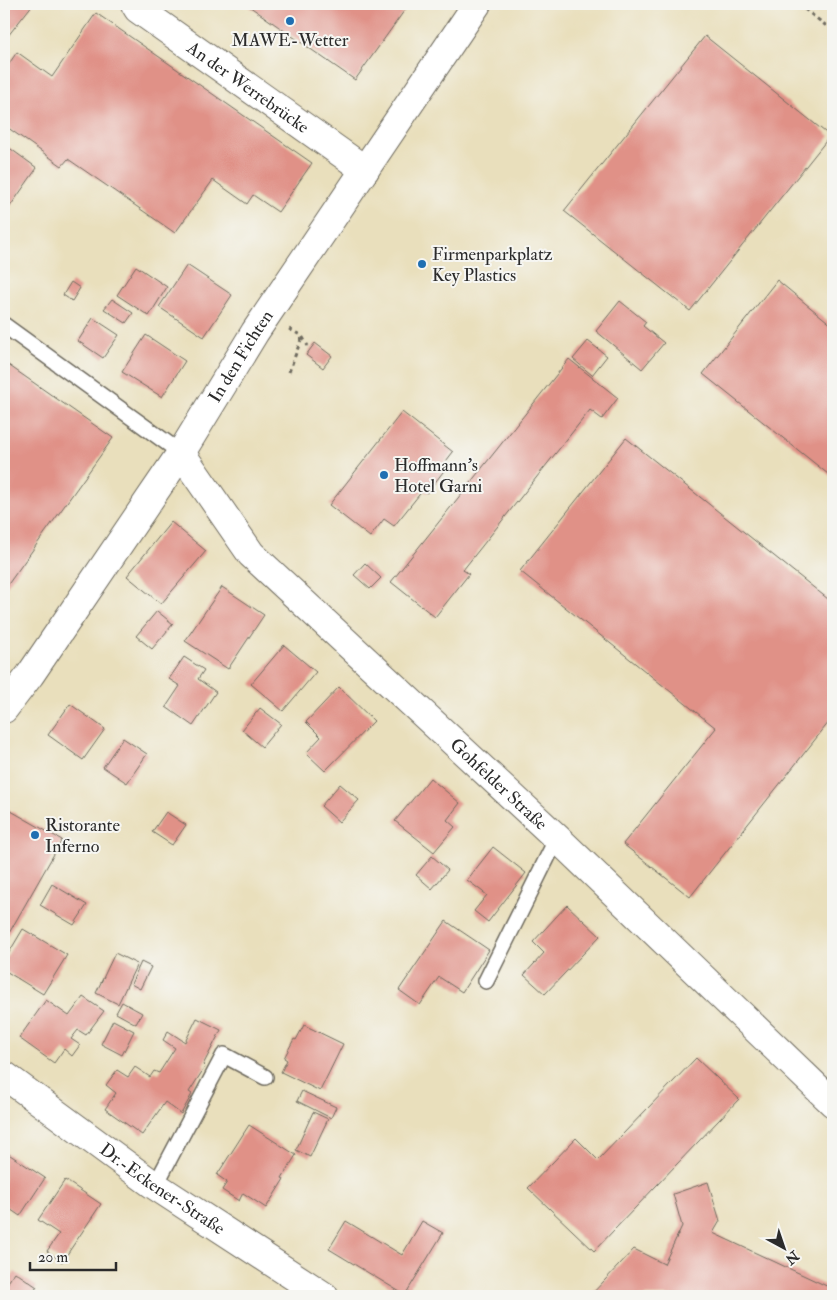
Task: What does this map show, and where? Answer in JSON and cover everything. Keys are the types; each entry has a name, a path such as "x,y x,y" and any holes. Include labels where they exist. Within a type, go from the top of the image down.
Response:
{"street":[{"name":"An der Werrebrücke","path":"135,4 138,9 364,170"},
{"name":"In den Fichten","path":"4,708 30,675 181,453 255,332 477,4"},
{"name":"Gohfelder Straße","path":"181,453 251,554 557,838 833,1103"},
{"name":"Dr.-Eckener-Straße","path":"4,1075 155,1186 320,1295"}],"lane":[{"path":"4,325 181,453"},
{"path":"486,981 557,838"},
{"path":"155,1186 224,1055 265,1077"}],"path":[{"path":"798,4 833,31"},
{"path":"289,372 302,336"}],"building":[{"path":"4,4 33,4 4,41"},
{"path":"246,4 409,4 355,80"},
{"path":"96,13 312,163 278,212 253,195 247,204 213,180 175,233 68,159 62,166 4,125 4,71 17,52 52,77"},
{"path":"705,36 830,136 690,311 564,211"},
{"path":"4,144 37,168 4,215"},
{"path":"187,265 232,295 204,337 159,307"},
{"path":"136,266 167,287 149,316 117,295"},
{"path":"777,280 833,326 833,478 703,374"},
{"path":"71,282 80,288 72,301 63,295"},
{"path":"112,299 133,313 126,323 104,309"},
{"path":"620,301 646,322 643,326 664,343 642,369 596,331"},
{"path":"93,318 119,335 103,358 78,341"},
{"path":"146,335 185,361 162,397 122,372"},
{"path":"588,341 607,356 592,375 573,359"},
{"path":"315,343 332,356 323,368 306,355"},
{"path":"569,359 618,398 602,419 590,410 463,570 469,574 435,617 391,582"},
{"path":"4,362 113,438 4,590"},
{"path":"402,412 453,452 443,465 446,468 427,493 423,490 394,526 384,519 370,537 329,505"},
{"path":"626,438 833,603 833,717 690,897 623,844 716,728 520,571"},
{"path":"171,522 206,551 161,604 127,576"},
{"path":"365,563 381,578 370,589 354,575"},
{"path":"222,587 264,615 228,669 185,641"},
{"path":"157,611 173,624 152,649 136,636"},
{"path":"284,645 316,672 283,711 251,684"},
{"path":"184,657 204,670 198,679 216,692 193,726 166,707 180,686 169,679"},
{"path":"339,687 374,721 325,771 306,753 321,737 306,722"},
{"path":"70,704 105,729 83,760 48,735"},
{"path":"260,708 281,724 262,747 242,730"},
{"path":"123,738 147,754 127,783 103,767"},
{"path":"430,778 460,803 447,820 455,827 434,852 395,821"},
{"path":"340,784 359,800 339,822 321,806"},
{"path":"4,807 62,840 4,942"},
{"path":"166,812 186,825 172,845 152,832"},
{"path":"493,847 526,873 488,922 474,911 487,895 467,880"},
{"path":"432,856 448,870 432,889 416,875"},
{"path":"52,884 87,905 74,925 40,905"},
{"path":"567,905 600,936 545,994 524,975 544,953 533,942"},
{"path":"446,921 489,950 462,992 439,977 420,1005 399,990"},
{"path":"23,929 67,955 43,994 4,970 4,961"},
{"path":"115,953 137,964 118,1004 96,993"},
{"path":"141,962 151,967 140,989 131,984"},
{"path":"83,997 104,1011 86,1035 78,1030 71,1039 80,1045 72,1056 64,1049 54,1063 19,1038 46,1000 69,1016"},
{"path":"122,1002 142,1013 136,1024 116,1013"},
{"path":"197,1018 221,1030 203,1065 205,1067 189,1092 192,1094 181,1114 165,1102 142,1135 105,1109 116,1093 106,1085 117,1070 128,1077 135,1067 150,1077 154,1071 159,1073 175,1048 163,1040 168,1031 185,1042"},
{"path":"113,1020 134,1031 122,1055 101,1044"},
{"path":"304,1025 343,1044 320,1091 281,1072 287,1060 284,1058"},
{"path":"696,1058 739,1099 594,1251 528,1188 576,1138 598,1160"},
{"path":"302,1091 336,1107 331,1118 297,1101"},
{"path":"313,1112 328,1119 310,1157 296,1150"},
{"path":"249,1125 296,1155 266,1208 243,1193 239,1201 222,1190 227,1182 217,1175"},
{"path":"7,1153 45,1178 20,1216 4,1205 4,1158"},
{"path":"65,1180 101,1204 62,1262 47,1251 59,1234 38,1220"},
{"path":"708,1182 720,1221 713,1233 833,1289 833,1296 590,1296 634,1249 664,1264 682,1226 673,1194"},
{"path":"346,1221 402,1255 422,1221 443,1233 405,1295 329,1249"},
{"path":"15,1272 37,1287 30,1296 4,1296 4,1288"}],"place":[{"name":"MAWE-Wetter","path":"290,21"},
{"name":"Firmenparkplatz Key Plastics","path":"422,264"},
{"name":"Hoffmann's Hotel Garni","path":"384,475"},
{"name":"Ristorante Inferno","path":"35,835"}]}
